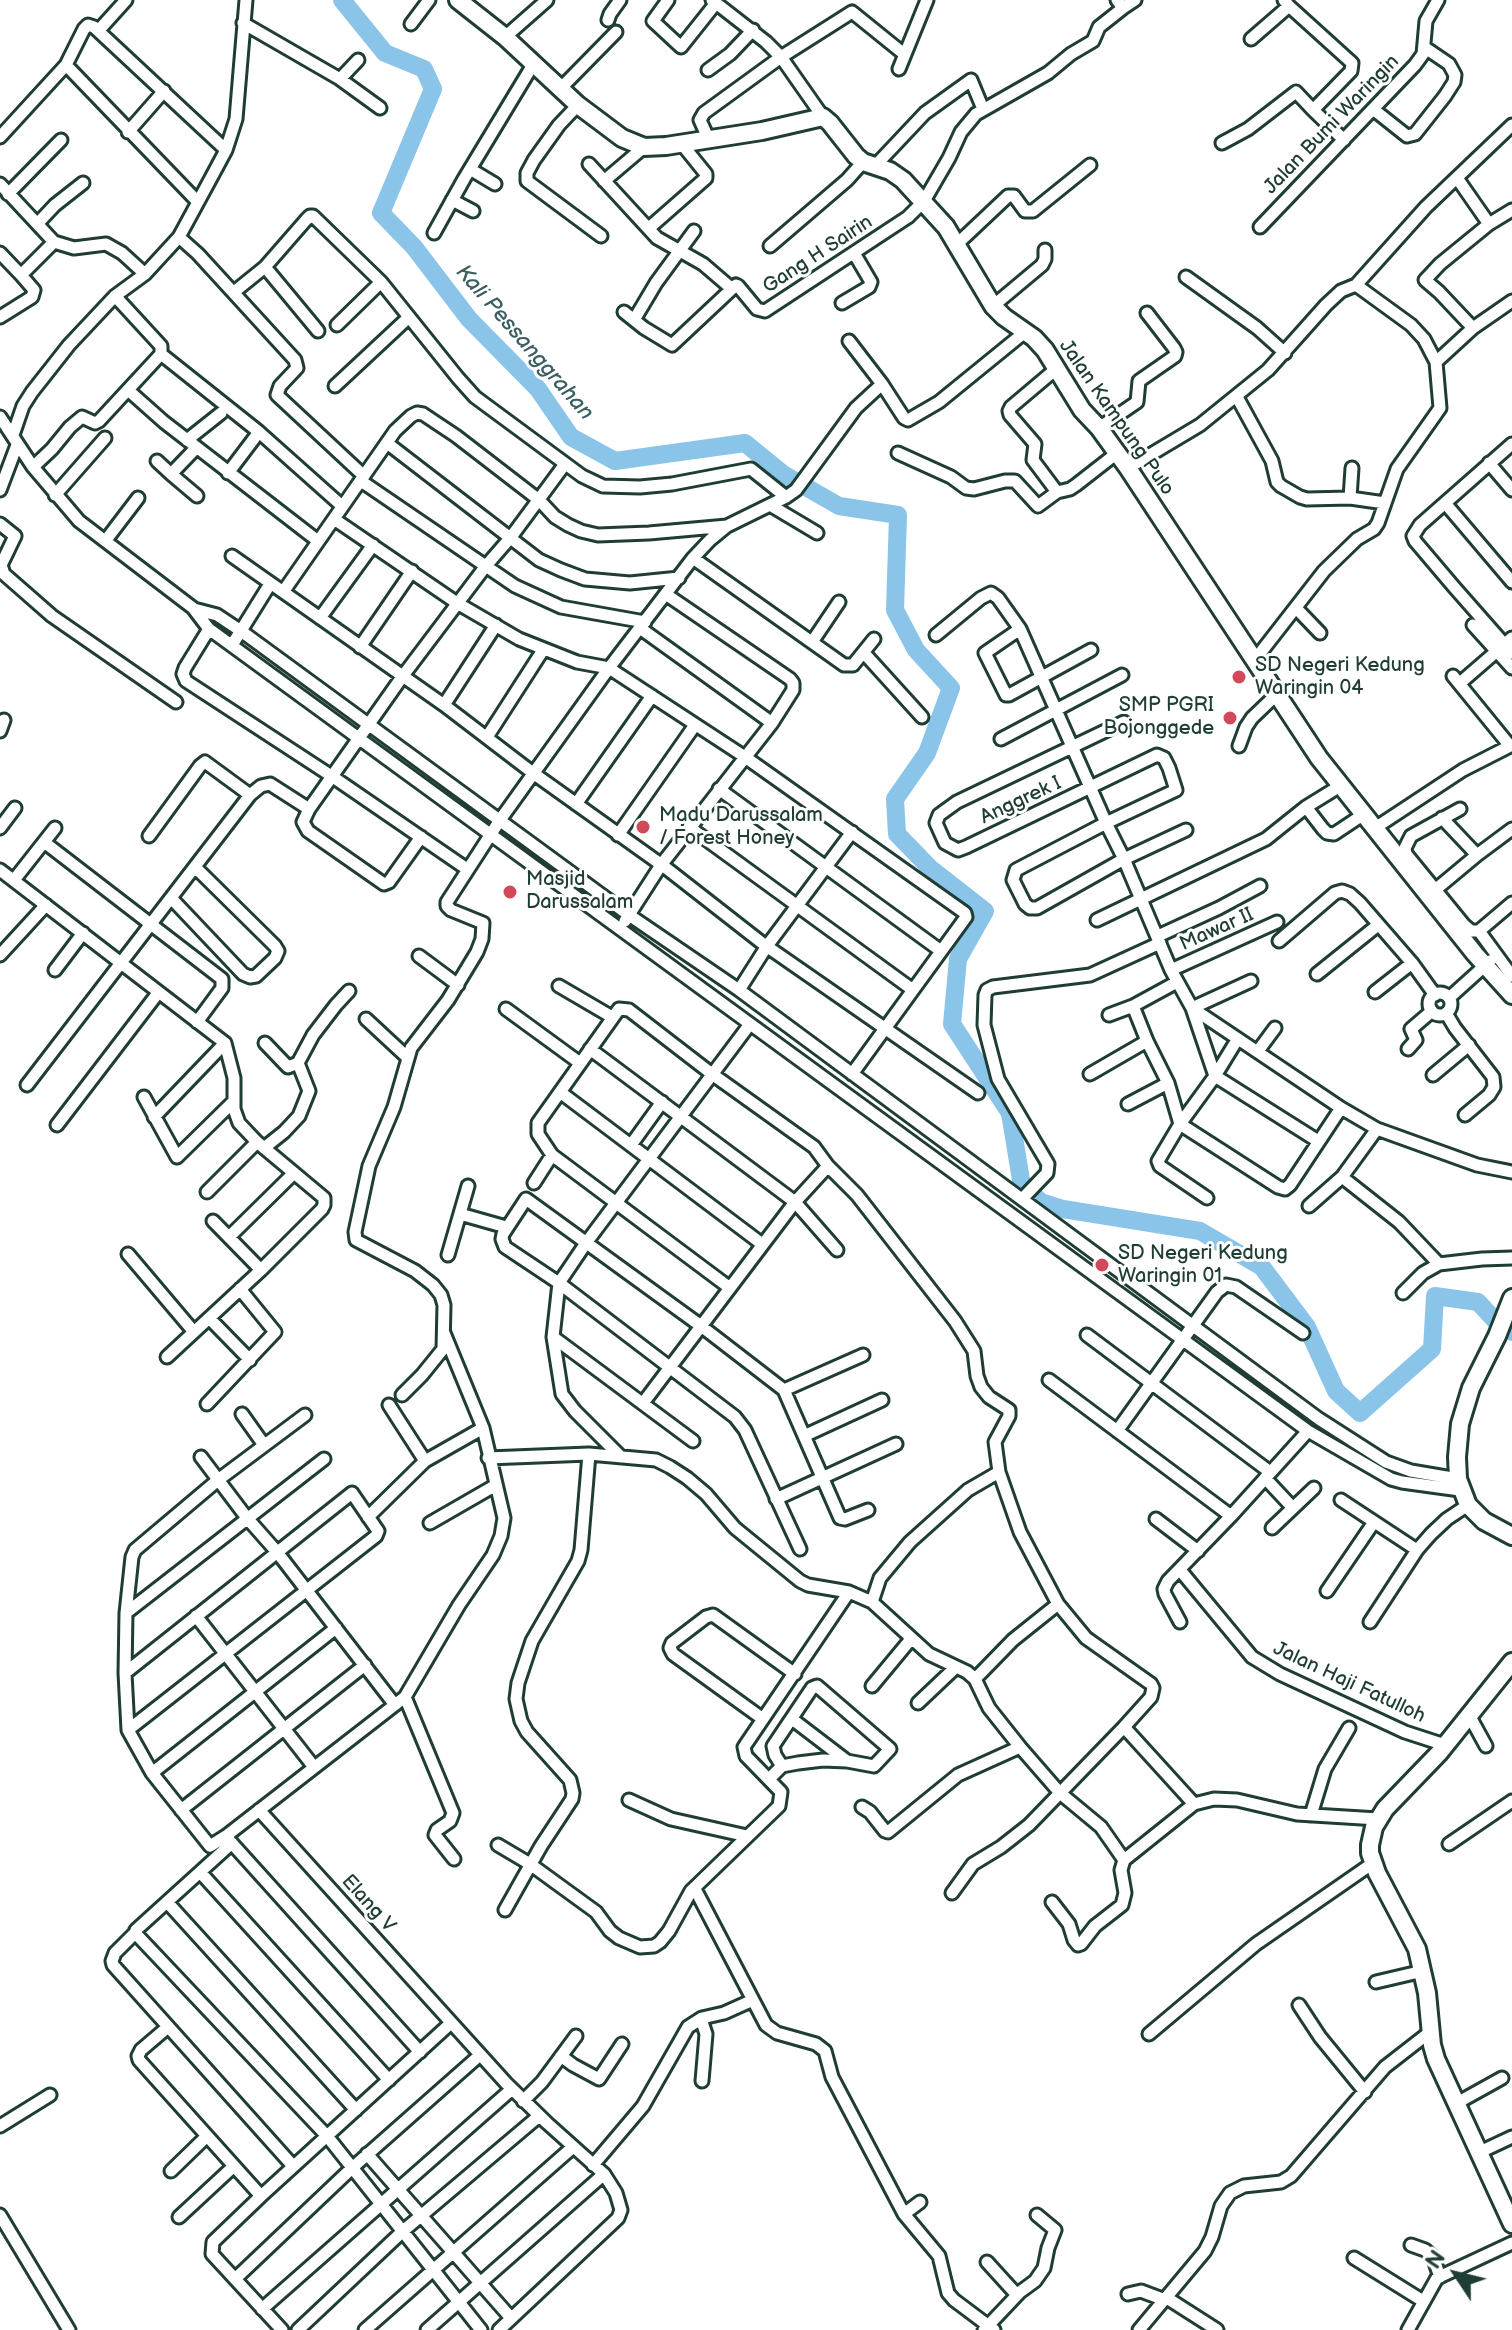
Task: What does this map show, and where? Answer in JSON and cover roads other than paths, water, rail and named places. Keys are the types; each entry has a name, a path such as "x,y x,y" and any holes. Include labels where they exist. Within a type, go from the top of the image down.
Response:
{"street":[{"path":"99,30 126,0"},
{"path":"0,490 23,406 32,392 69,345 115,296 145,274 179,237 226,150 239,103 246,0"},
{"path":"411,24 429,0"},
{"path":"459,0 505,37 578,105 622,138 644,147 709,140 823,117 781,57 753,30 714,2 681,47 653,21 668,0"},
{"path":"505,37 547,0"},
{"path":"608,20 620,0"},
{"path":"899,69 927,0"},
{"path":"770,246 925,113 971,80 983,109 1040,78 1091,42 1099,27 1120,4 1135,0"},
{"name":"Jalan Bumi Waringin","path":"1260,227 1415,65 1423,54 1426,21 1438,0"},
{"path":"1251,39 1286,3 1352,63 1351,71 1313,110"},
{"path":"709,140 701,116 781,57 852,12 904,54"},
{"path":"243,23 340,79 380,108"},
{"path":"0,137 66,65 87,26 91,26 99,30 226,150"},
{"path":"708,70 730,54 753,30"},
{"path":"560,89 616,32"},
{"path":"1373,109 1407,136 1415,134 1445,96 1455,75 1449,64 1424,47"},
{"path":"340,79 358,60"},
{"path":"434,233 534,63"},
{"path":"66,65 197,201"},
{"path":"128,132 164,91"},
{"path":"1222,143 1248,129 1296,92 1344,140"},
{"path":"578,105 534,160 527,173 527,181 601,236"},
{"name":"Gang H Sairin","path":"680,252 629,316 672,345 731,288 738,286 757,309 765,311 908,217 924,201 966,124 983,109"},
{"name":"Jalan Kampung Pulo","path":"823,117 848,148 869,164 897,175 924,201 946,227 993,306 1040,343 1082,410 1128,468 1311,746 1375,828 1491,960 1512,995"},
{"path":"1128,468 1200,425 1237,397 1285,353 1341,291 1356,285 1411,223 1512,125"},
{"path":"8,194 61,140"},
{"path":"649,228 706,178 681,143"},
{"path":"604,181 644,147"},
{"path":"589,164 657,238 703,264 731,288"},
{"path":"956,245 1008,196 1014,196 1025,211 1033,211 1090,165"},
{"path":"470,169 495,184"},
{"path":"1457,178 1489,224"},
{"path":"38,223 83,183"},
{"path":"0,184 54,242 74,248 106,244 122,253 145,274"},
{"path":"452,200 473,211"},
{"path":"1473,328 1425,280 1489,224 1512,210"},
{"path":"234,292 265,267 310,216 318,219 381,282 475,397 594,482 612,487 672,484 751,469 791,494"},
{"path":"680,252 694,231"},
{"path":"179,237 234,292 297,364 277,395 362,478 515,586 561,607 642,625 772,723"},
{"path":"21,275 54,242"},
{"path":"993,306 1042,265 1045,250"},
{"path":"0,253 35,293 0,317"},
{"path":"842,303 869,287 871,282 854,253"},
{"path":"265,267 318,331"},
{"path":"1186,277 1257,328 1285,353"},
{"path":"337,325 381,282"},
{"path":"1254,661 1324,571 1357,539 1374,529 1397,469 1440,408 1436,362 1424,339 1411,325 1356,285"},
{"path":"33,467 70,427 85,417 95,423 161,354 161,346 115,296"},
{"path":"1436,362 1473,328 1512,301"},
{"path":"1099,428 1137,402 1138,383 1175,356 1174,348 1147,313"},
{"path":"335,386 409,317"},
{"path":"849,341 908,420 939,402 1025,332"},
{"path":"161,354 259,432 342,506"},
{"path":"1056,369 1009,411 1035,444 1033,460 1057,492"},
{"path":"402,1395 443,1349 444,1305 433,1285 415,1271 356,1240 355,1232 369,1166 394,1107 411,1048 458,985 483,933 481,922 447,906 447,902 533,773 693,558 727,526 791,494 856,408 882,384"},
{"path":"128,390 191,444 318,541"},
{"path":"1237,397 1272,461 1277,482 1281,486 1300,497 1350,498 1385,503"},
{"path":"171,474 191,444 221,413"},
{"path":"283,592 395,431 417,413 456,436 539,500 555,517 581,531 598,535 727,526"},
{"path":"0,417 33,467 79,521 193,608 209,629 1308,1431 1391,1479 1459,1484"},
{"path":"228,473 259,432"},
{"path":"55,495 105,438"},
{"path":"387,443 539,560 585,579 630,583 679,578"},
{"path":"1512,444 1420,525 1413,536 1507,647 1512,668"},
{"path":"898,453 951,477 966,488 1015,481 1038,506 1057,492 1070,489 1117,453"},
{"path":"157,461 197,496"},
{"path":"1489,463 1512,490"},
{"path":"421,837 389,882 384,884 305,829 303,822 402,677 565,464"},
{"path":"1350,498 1352,468"},
{"path":"106,540 138,498"},
{"path":"1445,503 1512,582"},
{"path":"770,505 817,533"},
{"path":"334,519 457,603 496,625 543,650 577,662 609,668 745,757 965,913 966,917 852,1074"},
{"path":"0,524 15,536 1,565 4,574 52,616 176,702"},
{"path":"320,618 373,545"},
{"path":"232,556 444,705 767,946 978,1093"},
{"path":"693,558 847,666 853,665 874,639"},
{"path":"360,647 412,571"},
{"path":"232,645 270,584"},
{"path":"936,635 981,598 991,593 998,598 1020,629 1171,970 1192,1008 1215,1076 1318,1141"},
{"path":"620,928 661,865 772,723 793,690 790,679 667,595"},
{"path":"812,642 839,602"},
{"path":"193,608 217,615 241,631 629,915 1023,1194 1319,1419 1386,1462 1459,1484"},
{"path":"1296,608 1320,633"},
{"path":"444,705 496,625"},
{"path":"1473,625 1507,647"},
{"path":"209,629 185,668 183,674 186,681 467,869"},
{"path":"1020,629 982,656 1006,695 1091,650"},
{"path":"1375,828 1463,770 1511,745 1456,680 1507,647"},
{"path":"487,737 543,650"},
{"path":"864,653 922,717"},
{"path":"1001,739 1122,675"},
{"path":"1239,746 1246,727 1277,694"},
{"path":"576,804 652,696"},
{"path":"1072,746 1124,722"},
{"path":"618,835 695,725"},
{"name":"Anggrek I","path":"1072,746 957,802 939,815 936,823 945,843 958,850 1157,755 1164,758 1176,790 1106,823"},
{"path":"149,836 205,762 250,795"},
{"path":"27,1085 250,795 261,786 270,784 309,809"},
{"path":"1097,920 1266,839 1306,807 1340,786"},
{"path":"719,789 941,951"},
{"path":"1306,807 1327,833 1334,834 1364,814"},
{"path":"0,828 15,808"},
{"path":"1460,809 1411,836 1405,848 1406,854 1471,931 1479,931 1512,903"},
{"path":"1442,818 1477,855"},
{"path":"1106,823 1016,870 1013,880 1030,908 1037,908 1124,859 1186,830"},
{"path":"689,827 913,990"},
{"path":"14,880 55,828"},
{"path":"1435,890 1512,829"},
{"path":"739,990 767,946 852,832"},
{"path":"44,842 222,979 222,988 197,1022"},
{"path":"171,898 243,974 256,976 277,956 275,946 195,867"},
{"path":"0,870 225,1043 234,1078 233,1102 239,1123 321,1195 324,1205 261,1270 167,1357"},
{"path":"1002,1208 1047,1173 1048,1164 998,1079 984,1025 987,990 1090,975 1260,886"},
{"path":"1279,941 1335,893 1342,891 1360,903 1435,995"},
{"path":"0,955 46,905"},
{"name":"Mawar II","path":"1171,970 1277,922"},
{"path":"1317,974 1378,925"},
{"path":"1479,931 1491,960 1511,973"},
{"path":"55,970 83,933"},
{"path":"419,956 458,985"},
{"path":"1449,998 1491,960"},
{"path":"1375,992 1412,963"},
{"path":"1192,1008 1251,981"},
{"path":"1109,1015 1177,982"},
{"path":"559,986 612,1017"},
{"path":"265,1043 288,1067 298,1063 313,1035 349,991"},
{"path":"57,1125 158,993"},
{"path":"1432,1011 1441,1015 1451,1006 1449,998 1443,994 1435,995"},
{"path":"1432,1011 1430,1003 1435,995"},
{"path":"1133,1006 1168,1083 1180,1124 1278,1187 1285,1189 1290,1185 1341,1108"},
{"path":"1192,1008 1377,1129 1477,1165 1512,1172"},
{"path":"506,1009 580,1063"},
{"path":"730,1288 552,1155 538,1134 537,1127 619,1009 629,1010 712,1074 806,1140 857,1195 955,1321 974,1351 981,1387 989,1397 1009,1410 1009,1416 995,1442 999,1472 1020,1532 1064,1614 1095,1647 1153,1688 1151,1697 1060,1793 1021,1832 973,1864 952,1893"},
{"path":"1408,1049 1416,1040 1411,1029 1432,1011"},
{"path":"1446,1013 1493,1077 1494,1087 1489,1095 1465,1115"},
{"path":"366,1019 408,1058"},
{"path":"621,1457 562,1394 553,1337 559,1283 750,1024"},
{"path":"1258,1051 1275,1028"},
{"path":"1207,1198 1158,1163 1159,1157 1237,1040"},
{"path":"1090,1074 1147,1041"},
{"path":"154,1117 225,1043"},
{"path":"1433,1075 1469,1045"},
{"path":"590,1049 795,1202 837,1250"},
{"path":"810,1067 820,1052"},
{"path":"207,1192 261,1145 284,1132 299,1116 309,1091 298,1063"},
{"path":"1128,1104 1168,1083"},
{"path":"560,1092 762,1244"},
{"path":"144,1097 177,1157 233,1102"},
{"path":"631,1145 662,1102"},
{"path":"897,1130 908,1115"},
{"path":"1309,1206 1342,1177 1377,1129"},
{"path":"534,1183 552,1155"},
{"path":"643,1403 762,1244 828,1166"},
{"path":"229,1237 294,1173"},
{"path":"1342,1177 1399,1222 1439,1264"},
{"path":"448,1255 468,1186"},
{"path":"800,1549 741,1423 559,1283 505,1247 502,1239 506,1227 526,1199 784,1390 840,1518 868,1510"},
{"path":"460,1214 506,1227"},
{"path":"213,1221 261,1270"},
{"path":"128,1254 194,1332"},
{"path":"1403,1293 1423,1273 1439,1264 1512,1258"},
{"path":"1117,1431 1217,1292 1226,1285 1231,1285 1303,1333"},
{"path":"207,1404 275,1332 240,1289"},
{"path":"1512,1298 1471,1388 1460,1424 1457,1457 1459,1484 1468,1505 1484,1521 1512,1536"},
{"path":"209,1318 250,1360"},
{"path":"293,2166 112,1961 115,1953 200,1872 259,1810 405,1697 459,1605 493,1555 504,1518 483,1428 444,1333"},
{"path":"1087,1335 1268,1475 1293,1508"},
{"path":"553,1337 693,1441"},
{"path":"784,1390 863,1355"},
{"path":"1049,1380 1231,1516"},
{"path":"806,1435 882,1400"},
{"path":"389,1405 425,1461"},
{"path":"242,1414 264,1445"},
{"path":"229,1840 210,1846 152,1773 128,1730 126,1613 132,1557 135,1550 218,1480 305,1415"},
{"path":"368,1517 425,1461 483,1428"},
{"path":"1180,1622 1164,1589 1168,1581 1308,1431"},
{"path":"776,1499 896,1444"},
{"path":"488,1458 589,1454 656,1460 670,1467 706,1494 735,1528 800,1581 849,1592 872,1602 929,1654 975,1679 989,1708 1020,1747 1060,1793 1101,1827 1124,1860"},
{"path":"505,1910 572,1799 570,1780 521,1721 517,1711 518,1683 532,1641 578,1561 589,1454"},
{"path":"201,1457 395,1705"},
{"path":"126,1613 324,1459"},
{"path":"872,1602 880,1578 910,1542 968,1490 999,1472"},
{"path":"430,1523 496,1485"},
{"path":"1272,1528 1314,1488"},
{"path":"125,1673 352,1493 378,1531 376,1536 307,1591 128,1730"},
{"path":"1341,1500 1417,1550"},
{"path":"1370,1622 1417,1550 1441,1524 1468,1505"},
{"path":"1156,1519 1198,1551"},
{"path":"1327,1591 1374,1522"},
{"name":"Jalan Haji Fatulloh","path":"1180,1570 1252,1657 1280,1674 1443,1748"},
{"path":"498,1845 596,1912 614,1935 640,1947 654,1946 664,1937 691,1891 780,1803 781,1792 743,1750 849,1592"},
{"path":"975,1679 1013,1640 1058,1604"},
{"path":"763,1719 673,1654 670,1648 672,1643 713,1615 795,1674"},
{"path":"196,1616 314,1767"},
{"path":"152,1773 336,1628"},
{"path":"872,1686 911,1639"},
{"path":"1512,1662 1443,1748 1378,1819 1371,1837 1370,1853 1417,1949 1436,2059 1508,2205 1512,2224"},
{"path":"181,1810 365,1665"},
{"path":"918,1703 956,1667"},
{"path":"769,1779 782,1766 823,1760 874,1766 890,1749 817,1686 812,1688 773,1746 782,1766"},
{"path":"405,1697 453,1813 450,1821 435,1835 454,1859"},
{"path":"1469,1715 1486,1746"},
{"path":"792,1719 847,1761"},
{"path":"1124,1727 1194,1804"},
{"path":"1311,1815 1325,1769 1349,1728"},
{"path":"862,1807 888,1832 958,1775 1020,1747"},
{"path":"1052,1902 1069,1924 1074,1940 1081,1944 1095,1926 1122,1905 1125,1893 1121,1870 1124,1860 1194,1804 1214,1799 1237,1800 1311,1815 1378,1819"},
{"path":"629,1800 671,1819 747,1836"},
{"path":"1449,1844 1512,1801"},
{"name":"Elang V","path":"259,1810 523,2101 604,2174"},
{"path":"229,1840 420,2052"},
{"path":"1149,2034 1256,1944 1373,1863"},
{"path":"200,1872 389,2080"},
{"path":"695,1889 771,2029 816,2044 825,2051 832,2077 904,2214 939,2256 946,2288 954,2300 989,2328 1042,2272 1046,2263 1048,2248 1056,2233 1037,2215"},
{"path":"167,1902 356,2110"},
{"path":"136,1932 327,2136 481,2330"},
{"path":"1376,1982 1423,1971"},
{"path":"593,2165 643,2106 688,2027 701,2019 753,2000"},
{"path":"1299,2005 1320,2037 1365,2092"},
{"path":"701,2019 706,2034 702,2081"},
{"path":"282,2330 212,2254 212,2245 293,2166 451,2023"},
{"path":"168,2027 138,2056 261,2196"},
{"path":"1139,2330 1205,2251 1221,2206 1230,2193 1244,2186 1287,2179 1391,2061 1430,2032"},
{"path":"523,2101 542,2082 576,2036"},
{"path":"561,2056 599,2079 622,2044"},
{"path":"235,2279 367,2154 480,2055"},
{"path":"1457,2103 1502,2078"},
{"path":"262,2309 512,2089"},
{"path":"0,2126 50,2095"},
{"path":"298,2330 403,2231 539,2116"},
{"path":"171,2171 207,2136"},
{"path":"1480,2152 1512,2137"},
{"path":"365,2330 573,2147"},
{"path":"367,2154 511,2318"},
{"path":"179,2217 234,2166"},
{"path":"427,2330 604,2174 618,2199 621,2210 618,2218 499,2330"},
{"path":"904,2214 920,2202"},
{"path":"0,2215 69,2330"},
{"path":"1408,2330 1434,2281 1512,2243"},
{"path":"1411,2245 1433,2257 1440,2277"},
{"path":"1354,2258 1423,2301"},
{"path":"987,2262 1017,2295"},
{"path":"1128,2294 1141,2291 1166,2299 1217,2330"}],"waterway":[{"name":"Kali Pessanggrahan","path":"342,0 385,53 424,69 433,89 381,213 414,247 469,319 538,389 571,437 615,461 745,443 783,474 839,506 898,515 895,610 916,650 951,688 927,753 895,799 897,834 930,868 985,911 958,959 952,1024 1010,1113 1022,1186 1041,1202 1063,1209 1200,1231 1262,1267 1307,1327 1336,1391 1360,1413 1432,1349 1435,1296 1478,1302 1502,1328 1512,1332"}],"place":[{"name":"SD Negeri Kedung Waringin 04","path":"1239,677"},
{"name":"SMP PGRI Bojonggede","path":"1230,718"},
{"name":"Madu Darussalam / Forest Honey","path":"643,827"},
{"name":"Masjid Darussalam","path":"510,892"},
{"name":"SD Negeri Kedung Waringin 01","path":"1102,1265"}]}
